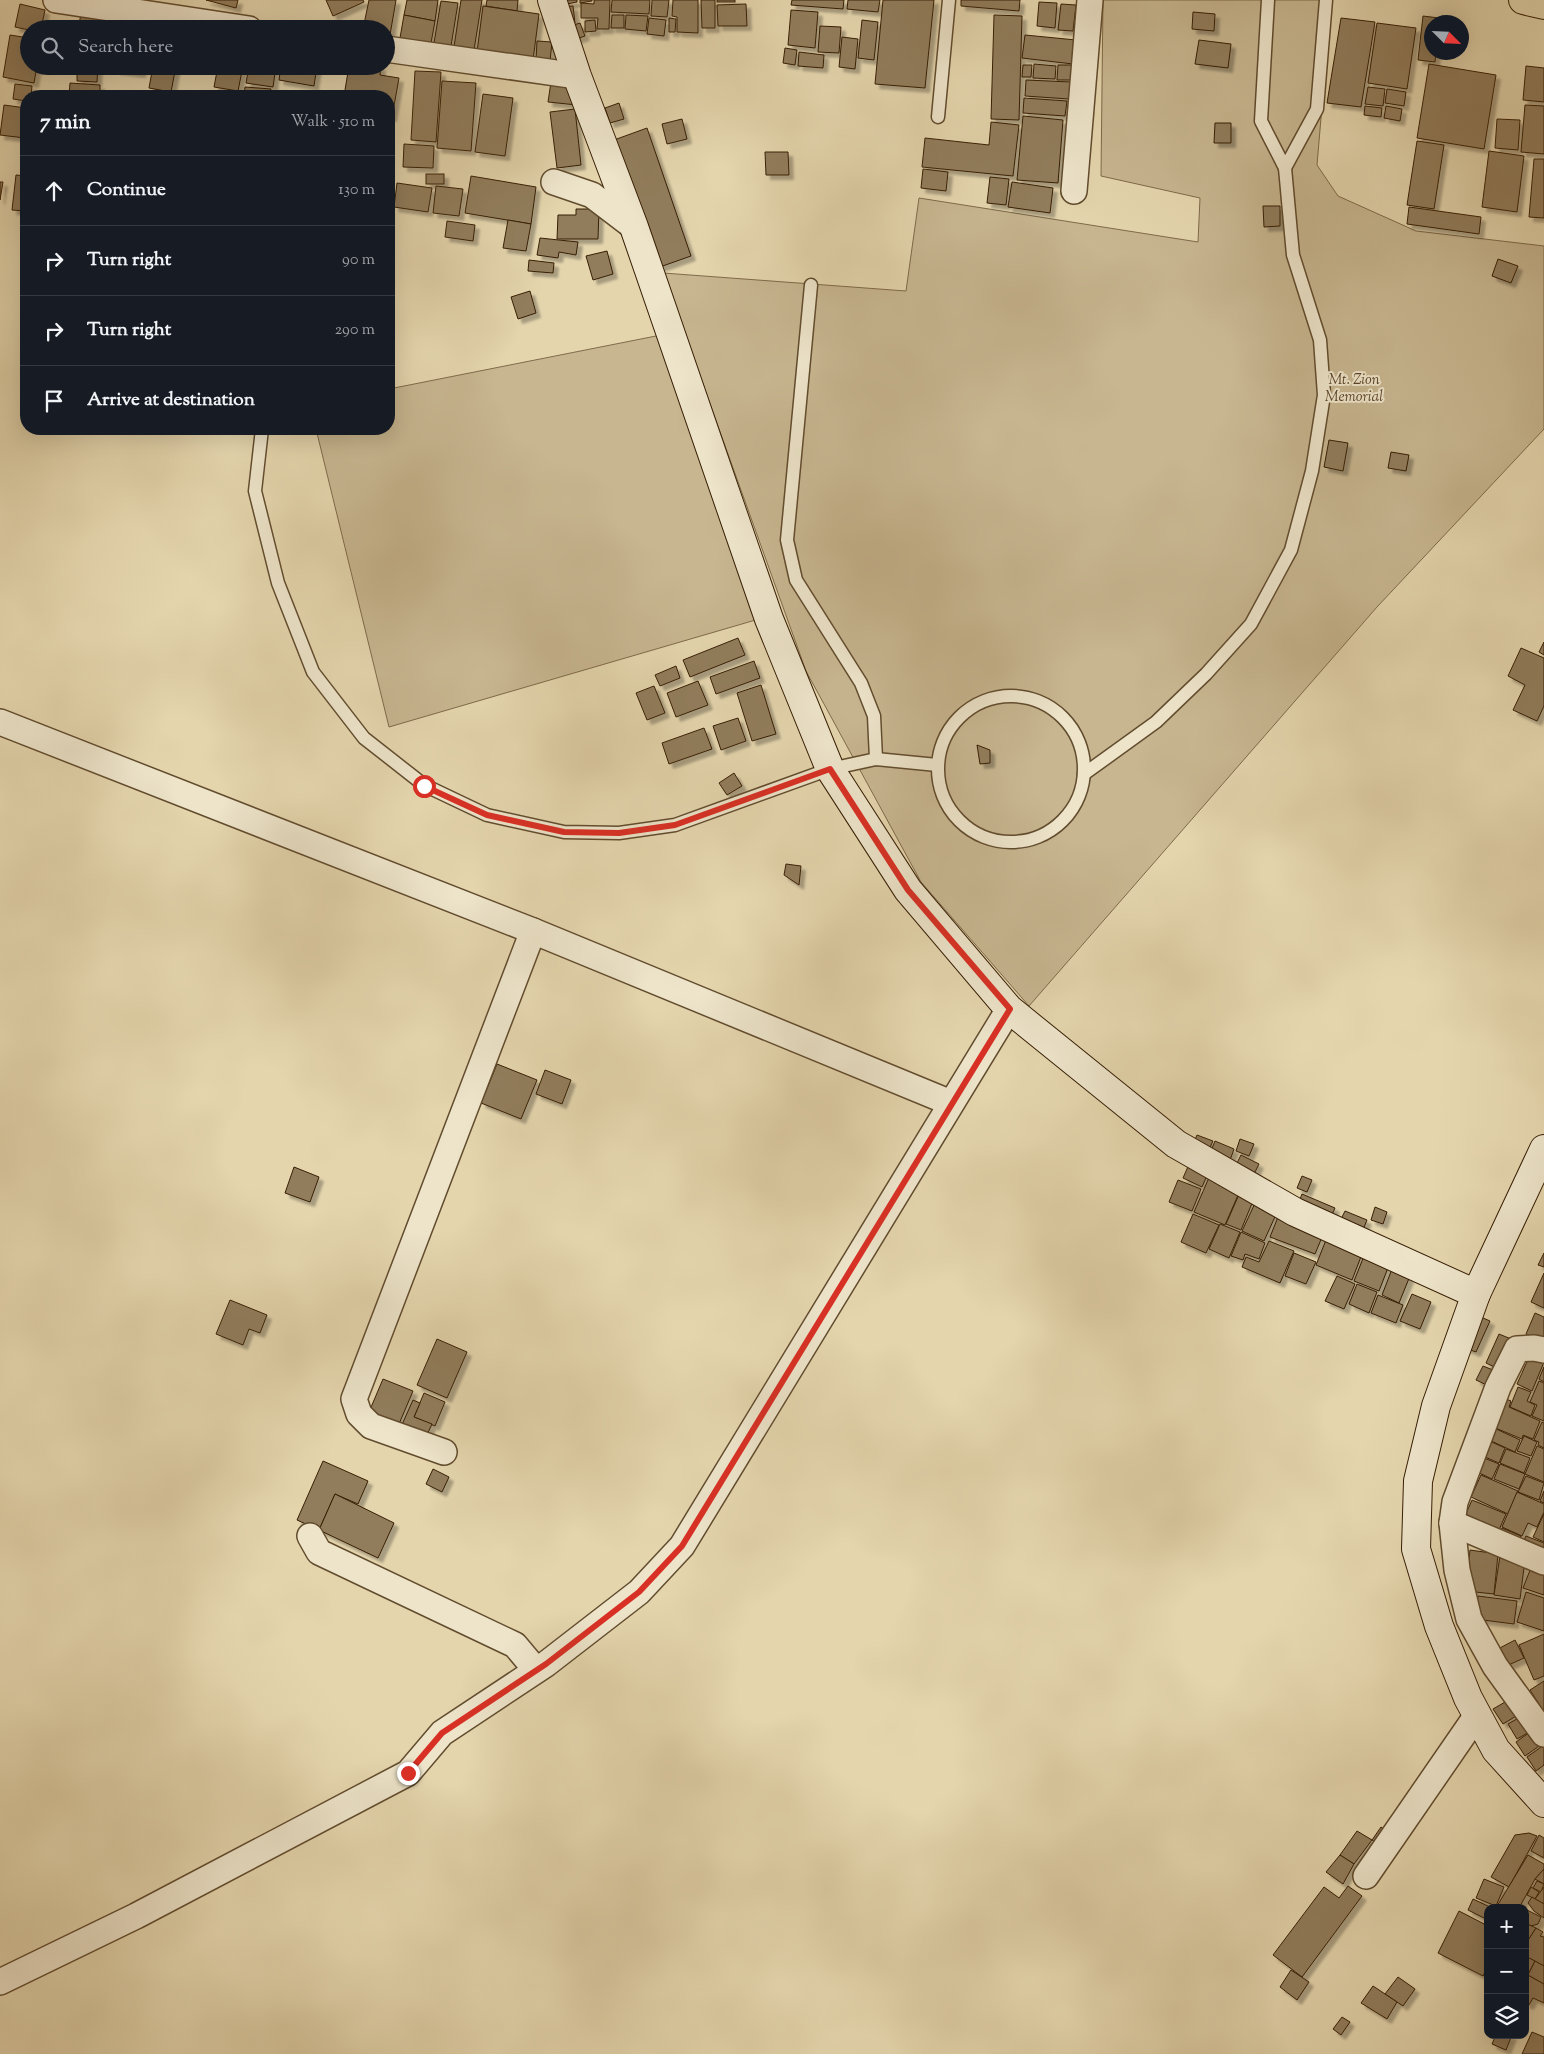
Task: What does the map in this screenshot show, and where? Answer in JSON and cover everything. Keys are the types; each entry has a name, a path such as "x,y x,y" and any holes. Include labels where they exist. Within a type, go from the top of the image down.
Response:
{"highway":[{"path":"1523,0 1544,5"}],"street":[{"path":"56,0 189,20"},
{"path":"552,0 577,76 634,226 769,619 830,769 908,890 1010,1009 1176,1144 1295,1212 1476,1294"},
{"path":"1074,191 1090,0"},
{"path":"395,50 577,76"},
{"path":"554,182 592,195 634,226"},
{"path":"0,722 533,931 951,1103"},
{"path":"444,1452 371,1426 359,1414 354,1399 533,931"},
{"path":"0,1982 136,1916 408,1773 442,1733 536,1670 639,1592 682,1546 1010,1009"},
{"path":"1544,1149 1476,1294 1436,1406 1418,1481 1416,1549 1438,1626 1468,1698 1496,1750 1544,1803"},
{"path":"1544,1350 1534,1348 1517,1349 1495,1396 1455,1502 1452,1523 1457,1570 1469,1619 1495,1666 1544,1734"},
{"path":"1452,1523 1544,1562"},
{"path":"310,1536 319,1552 515,1645 536,1670"},
{"path":"1366,1876 1477,1715"}],"lane":[{"path":"938,117 949,0"},
{"path":"1084,774 1156,722 1206,674 1252,624 1291,550 1312,472 1324,395 1320,340 1294,256 1285,168 1261,121 1268,0"},
{"path":"1285,168 1317,109 1326,0"},
{"path":"811,285 787,540 796,580 861,683 874,716 876,759"},
{"path":"261,435 255,491 278,583 313,672 364,738 424,786 487,815 564,832 619,833 675,825 830,769 876,759 937,765"},
{"path":"999,696 1015,696 1032,698 1060,714 1079,741 1083,757 1084,774 1081,790 1075,805 1065,819 1053,830 1022,842 1006,843 990,840 975,834 950,812 942,797 937,765 947,733 956,720 969,709 999,696"}],"green space":[{"name":"Mt. Zion Memorial","path":"1103,0 1331,0 1317,165 1338,196 1416,231 1544,246 1544,429 1377,607 1029,1006 921,882 806,671 663,273 906,291 919,198 1198,242 1200,198 1101,176"},
{"path":"661,335 759,619 389,727 317,435 395,435 395,388"}],"building":[{"path":"206,0 238,0 236,8"},
{"path":"326,0 363,0 364,2 333,16"},
{"path":"369,0 396,0 393,20 365,20"},
{"path":"407,0 438,0 435,21 404,15"},
{"path":"461,0 482,0 474,50 454,47"},
{"path":"487,0 518,0 517,11 486,6"},
{"path":"556,0 577,0 577,2 557,6"},
{"path":"580,0 592,0 592,1 580,3"},
{"path":"594,0 610,0 609,29 597,29 598,18 581,18 581,3 594,4"},
{"path":"612,0 650,0 649,14 611,12"},
{"path":"652,0 669,0 667,17 651,16"},
{"path":"673,0 698,0 698,33 677,32 677,17 672,16"},
{"path":"701,0 715,0 715,28 702,28"},
{"path":"717,0 735,0 735,2 717,2"},
{"path":"792,0 844,0 843,9 791,5"},
{"path":"848,0 880,0 878,12 847,9"},
{"path":"883,0 934,0 925,88 875,84"},
{"path":"961,0 1020,0 1019,11 961,6"},
{"path":"441,1 458,3 451,46 434,43"},
{"path":"1039,2 1057,3 1055,28 1037,26"},
{"path":"20,4 45,10 43,20 20,20 20,28 15,27"},
{"path":"746,4 747,26 718,26 717,5"},
{"path":"1061,4 1076,5 1073,31 1058,30"},
{"path":"483,6 539,14 533,60 477,52"},
{"path":"573,6 575,23 562,25 560,7"},
{"path":"791,10 818,12 815,48 788,45"},
{"path":"1193,12 1215,14 1214,31 1192,29"},
{"path":"81,14 108,18 108,20 80,20"},
{"path":"404,15 435,21 431,43 400,38"},
{"path":"612,15 624,15 624,28 611,28"},
{"path":"626,15 648,16 646,31 625,29"},
{"path":"994,15 1022,16 1019,120 991,119"},
{"path":"1424,16 1424,60 1435,60 1435,62 1418,60"},
{"path":"649,18 666,20 664,36 647,34"},
{"path":"669,18 676,19 675,32 669,32"},
{"path":"1341,18 1375,22 1361,107 1327,103"},
{"path":"595,20 596,31 585,32 585,21"},
{"path":"862,20 878,22 874,60 858,58"},
{"path":"580,23 585,36 573,40 568,27"},
{"path":"1377,23 1416,28 1407,89 1368,83"},
{"path":"820,26 841,27 839,53 818,52"},
{"path":"10,35 20,37 20,75 35,75 34,83 3,77"},
{"path":"1025,35 1076,40 1073,64 1022,58"},
{"path":"842,37 858,39 855,69 839,67"},
{"path":"1199,40 1231,44 1228,68 1195,64"},
{"path":"537,41 552,42 550,61 536,60"},
{"path":"785,48 797,50 795,65 783,63"},
{"path":"799,52 824,55 823,68 798,66"},
{"path":"1034,64 1056,66 1055,79 1033,78"},
{"path":"1429,64 1496,75 1484,149 1417,138"},
{"path":"1023,65 1032,65 1031,77 1022,77"},
{"path":"1058,65 1072,65 1072,80 1057,80"},
{"path":"1526,66 1544,68 1544,102 1523,100"},
{"path":"415,71 441,72 436,142 411,140"},
{"path":"77,75 97,75 97,82 77,81"},
{"path":"151,75 174,75 171,90 149,88"},
{"path":"216,75 241,75 238,90 214,87"},
{"path":"247,75 275,75 273,87 246,83"},
{"path":"280,75 316,75 314,86 279,80"},
{"path":"348,75 380,75 399,78 395,100 395,90 345,90"},
{"path":"1026,80 1071,82 1069,99 1025,96"},
{"path":"442,81 476,83 471,151 437,148"},
{"path":"551,82 579,84 577,105 548,102"},
{"path":"70,83 100,85 100,90 69,90"},
{"path":"15,84 32,86 32,90 20,90 20,100 13,99"},
{"path":"245,87 271,89 271,90 245,90"},
{"path":"1368,87 1385,89 1383,106 1365,104"},
{"path":"1387,89 1406,92 1404,106 1385,103"},
{"path":"483,94 513,98 505,156 475,152"},
{"path":"1024,98 1067,101 1065,116 1023,113"},
{"path":"619,103 624,119 610,123 605,108"},
{"path":"4,105 20,107 20,137 0,135"},
{"path":"1525,105 1544,106 1544,154 1521,152"},
{"path":"1365,106 1382,108 1381,117 1364,115"},
{"path":"1386,106 1402,109 1400,121 1384,118"},
{"path":"575,109 581,165 557,168 550,112"},
{"path":"1023,116 1063,120 1058,183 1017,180"},
{"path":"682,119 687,139 667,144 662,124"},
{"path":"1497,119 1520,120 1518,150 1495,148"},
{"path":"991,122 1019,125 1013,176 922,167 925,138 989,145"},
{"path":"1215,123 1231,123 1231,143 1214,143"},
{"path":"647,128 691,256 657,268 614,140"},
{"path":"1417,141 1444,145 1434,209 1407,205"},
{"path":"404,144 434,146 433,168 403,167"},
{"path":"1489,151 1524,156 1517,212 1482,207"},
{"path":"765,152 788,152 789,175 766,175"},
{"path":"1534,159 1544,159 1544,218 1529,217"},
{"path":"923,169 948,172 946,191 921,188"},
{"path":"426,174 444,174 444,184 426,184"},
{"path":"16,175 20,175 20,211 12,210"},
{"path":"471,176 536,187 531,224 465,213"},
{"path":"990,177 1009,179 1006,205 987,203"},
{"path":"0,182 3,182 0,200"},
{"path":"1012,182 1053,188 1050,213 1008,207"},
{"path":"397,183 432,188 428,212 395,207"},
{"path":"436,186 463,189 459,216 433,213"},
{"path":"1263,206 1280,206 1280,226 1264,227"},
{"path":"1409,207 1481,217 1479,234 1407,224"},
{"path":"576,209 599,209 598,239 557,239 558,215 576,215"},
{"path":"508,220 531,224 526,251 503,248"},
{"path":"447,221 475,225 473,241 445,237"},
{"path":"540,238 578,242 576,255 559,252 558,258 537,255"},
{"path":"607,251 613,274 593,280 586,256"},
{"path":"1498,259 1518,266 1511,283 1492,276"},
{"path":"529,260 554,263 553,273 528,271"},
{"path":"530,291 536,313 518,319 511,297"},
{"path":"1329,440 1348,443 1343,471 1324,467"},
{"path":"1391,452 1409,455 1406,471 1388,468"},
{"path":"738,638 745,655 690,677 683,660"},
{"path":"1544,642 1544,655 1539,652"},
{"path":"1521,648 1544,658 1544,706 1537,721 1513,710 1525,685 1508,676"},
{"path":"754,661 760,678 716,694 710,677"},
{"path":"676,666 680,678 660,686 655,675"},
{"path":"698,681 708,705 676,717 667,693"},
{"path":"761,685 776,734 752,741 737,693"},
{"path":"654,686 665,713 647,720 636,693"},
{"path":"738,718 746,741 721,750 713,726"},
{"path":"704,728 712,749 669,764 662,743"},
{"path":"977,745 990,750 990,763 980,764"},
{"path":"734,773 742,786 727,795 719,783"},
{"path":"786,864 801,866 799,885 784,875"},
{"path":"497,1064 537,1080 521,1119 481,1103"},
{"path":"545,1070 571,1080 562,1104 536,1094"},
{"path":"1197,1135 1213,1141 1206,1156 1191,1149"},
{"path":"1240,1139 1254,1144 1249,1156 1236,1151"},
{"path":"1215,1141 1234,1149 1229,1163 1209,1156"},
{"path":"1241,1155 1259,1164 1250,1182 1232,1173"},
{"path":"1190,1162 1209,1171 1202,1187 1183,1178"},
{"path":"294,1167 319,1177 310,1202 285,1193"},
{"path":"1211,1173 1242,1186 1225,1225 1194,1212"},
{"path":"1302,1176 1312,1180 1307,1192 1297,1188"},
{"path":"1178,1180 1201,1189 1192,1211 1169,1202"},
{"path":"1241,1190 1255,1196 1241,1230 1226,1224"},
{"path":"1302,1194 1335,1208 1328,1223 1296,1209"},
{"path":"1257,1199 1279,1208 1264,1241 1242,1231"},
{"path":"1375,1207 1387,1212 1383,1224 1371,1220"},
{"path":"1345,1211 1367,1220 1360,1237 1337,1227"},
{"path":"1280,1212 1325,1230 1315,1254 1270,1237"},
{"path":"1193,1214 1219,1225 1206,1253 1181,1242"},
{"path":"1220,1224 1240,1232 1229,1258 1209,1249"},
{"path":"1241,1232 1265,1243 1259,1259 1245,1254 1243,1260 1231,1256"},
{"path":"1328,1235 1364,1249 1352,1280 1316,1265"},
{"path":"1269,1241 1294,1251 1280,1283 1242,1267 1246,1257 1259,1262"},
{"path":"1366,1251 1391,1260 1379,1291 1354,1281"},
{"path":"1294,1253 1316,1262 1306,1284 1285,1276"},
{"path":"1544,1253 1544,1267 1538,1265"},
{"path":"1394,1264 1412,1271 1399,1303 1382,1295"},
{"path":"1544,1273 1544,1308 1531,1302"},
{"path":"1337,1276 1355,1284 1344,1309 1325,1301"},
{"path":"1357,1284 1377,1292 1369,1313 1349,1304"},
{"path":"1412,1294 1431,1302 1420,1329 1400,1321"},
{"path":"1378,1295 1403,1305 1396,1323 1371,1313"},
{"path":"230,1300 267,1315 260,1333 249,1329 243,1345 216,1334"},
{"path":"1535,1313 1544,1317 1544,1343 1526,1334"},
{"path":"1474,1314 1490,1321 1476,1352 1460,1346"},
{"path":"1499,1334 1516,1341 1503,1371 1486,1363"},
{"path":"437,1339 467,1352 447,1398 417,1385"},
{"path":"1530,1355 1544,1362 1532,1391 1517,1384"},
{"path":"1483,1366 1498,1372 1491,1387 1476,1380"},
{"path":"1544,1367 1544,1382 1539,1379"},
{"path":"383,1379 413,1391 399,1424 369,1412"},
{"path":"1539,1381 1544,1383 1544,1421 1532,1416 1537,1405 1530,1402"},
{"path":"1518,1387 1531,1392 1527,1401 1535,1405 1531,1416 1510,1407"},
{"path":"424,1393 445,1402 435,1426 414,1417"},
{"path":"1501,1397 1511,1401 1509,1407 1540,1421 1533,1439 1523,1435 1522,1439 1488,1425"},
{"path":"413,1400 420,1403 414,1417 432,1424 425,1439 400,1429"},
{"path":"1542,1422 1544,1423 1544,1448 1538,1445 1539,1442 1534,1440"},
{"path":"1494,1428 1520,1440 1515,1452 1489,1440"},
{"path":"1524,1436 1537,1442 1531,1456 1517,1451"},
{"path":"1485,1439 1505,1448 1499,1463 1478,1454"},
{"path":"1537,1446 1544,1449 1544,1482 1525,1474"},
{"path":"1506,1449 1530,1458 1524,1473 1500,1463"},
{"path":"1479,1456 1499,1464 1492,1479 1473,1470"},
{"path":"323,1461 368,1481 358,1504 335,1494 319,1530 297,1520"},
{"path":"1500,1464 1525,1474 1519,1489 1494,1479"},
{"path":"433,1469 449,1477 442,1492 426,1484"},
{"path":"1481,1475 1518,1491 1508,1514 1471,1497"},
{"path":"1526,1476 1544,1483 1539,1500 1518,1492"},
{"path":"1544,1491 1544,1503 1540,1501"},
{"path":"1517,1492 1544,1504 1544,1512 1537,1527 1528,1523 1522,1536 1502,1527"},
{"path":"335,1494 394,1523 378,1558 319,1530"},
{"path":"1472,1500 1506,1514 1495,1539 1461,1525"},
{"path":"1544,1514 1544,1542 1533,1537"},
{"path":"1502,1528 1521,1536 1516,1547 1496,1539"},
{"path":"1526,1536 1544,1543 1544,1560 1520,1549"},
{"path":"1470,1550 1498,1554 1494,1594 1466,1591"},
{"path":"1500,1556 1525,1560 1520,1599 1494,1595"},
{"path":"1532,1565 1544,1569 1544,1595 1523,1588"},
{"path":"1526,1592 1544,1598 1544,1631 1517,1622"},
{"path":"1478,1596 1517,1601 1514,1624 1475,1619"},
{"path":"1544,1634 1544,1676 1534,1680 1519,1645"},
{"path":"1515,1640 1524,1658 1504,1667 1496,1650"},
{"path":"1544,1681 1544,1712 1530,1690"},
{"path":"1512,1698 1521,1713 1503,1724 1493,1709"},
{"path":"1522,1716 1531,1731 1517,1739 1508,1724"},
{"path":"1533,1730 1542,1744 1525,1756 1516,1742"},
{"path":"1544,1745 1544,1765 1536,1771 1527,1757"},
{"path":"1381,1827 1389,1833 1380,1845 1372,1840"},
{"path":"1357,1831 1372,1840 1354,1864 1340,1855"},
{"path":"1529,1833 1537,1836 1509,1887 1491,1877 1515,1835"},
{"path":"1539,1835 1544,1838 1544,1858 1531,1851"},
{"path":"1340,1855 1354,1864 1343,1884 1326,1872"},
{"path":"1528,1855 1544,1864 1544,1869 1535,1879 1521,1904 1498,1904"},
{"path":"1544,1869 1544,1884 1535,1879"},
{"path":"1484,1879 1504,1887 1497,1904 1491,1904 1476,1898"},
{"path":"1537,1881 1544,1884 1541,1892 1533,1888"},
{"path":"1348,1886 1362,1896 1302,1977 1273,1955 1324,1887 1339,1898"},
{"path":"1531,1887 1539,1892 1535,1899 1527,1895"},
{"path":"1544,1887 1544,1904 1535,1899"},
{"path":"1532,1897 1544,1904 1544,1918 1534,1911 1528,1903"},
{"path":"1473,1899 1484,1904 1484,1918 1468,1910"},
{"path":"1459,1911 1484,1924 1483,1976 1438,1953"},
{"path":"1529,1911 1541,1917 1538,1924 1529,1925"},
{"path":"1529,1925 1536,1928 1529,1939"},
{"path":"1536,1928 1543,1932 1540,1936 1544,1937 1544,1966 1529,1958 1529,1939"},
{"path":"1529,1958 1535,1961 1529,1973"},
{"path":"1535,1961 1544,1966 1544,1984 1529,1976"},
{"path":"1291,1970 1309,1982 1297,2000 1280,1987"},
{"path":"1529,1976 1544,1984 1544,2003 1533,1998 1529,2005"},
{"path":"1398,1977 1415,1989 1403,2006 1385,1994"},
{"path":"1373,1986 1397,2002 1387,2019 1361,2003"},
{"path":"1342,2017 1350,2022 1341,2035 1333,2029"},
{"path":"1532,2032 1544,2037 1544,2054 1522,2054"},
{"path":"1494,2039 1510,2039 1506,2050 1492,2044"}],"route":[{"path":"408,1773 442,1733 546,1664 639,1592 682,1546 1010,1009 908,890 830,769 675,825 619,833 564,832 487,815 424,786"}]}
